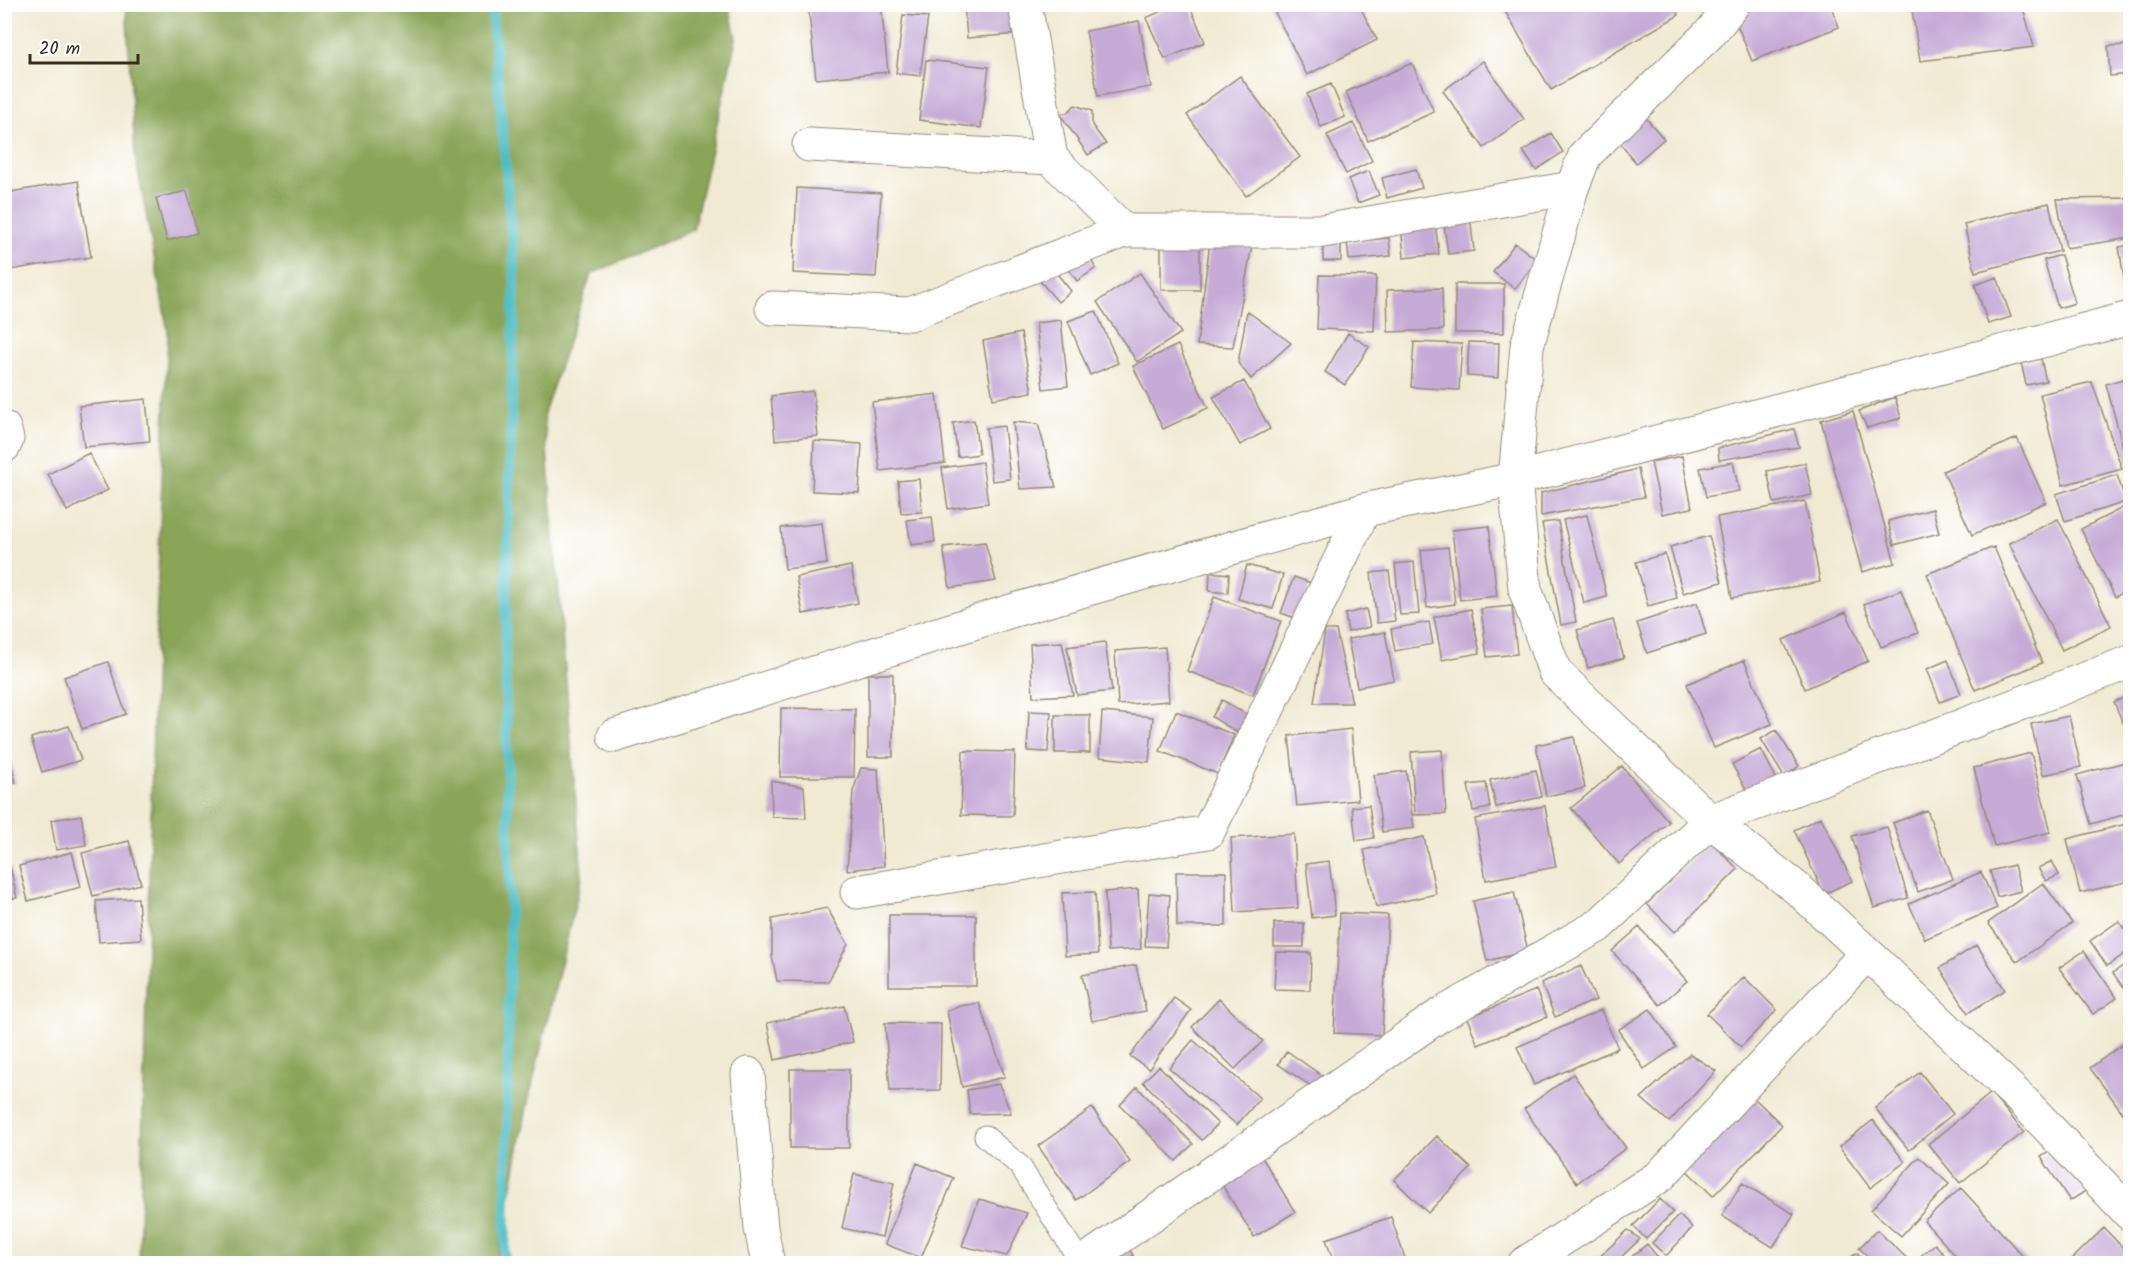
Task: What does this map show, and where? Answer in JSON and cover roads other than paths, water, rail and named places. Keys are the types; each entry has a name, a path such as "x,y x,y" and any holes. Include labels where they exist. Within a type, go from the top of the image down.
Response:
{"street":[{"path":"1025,4 1051,158 1124,231"},
{"path":"1733,4 1713,30 1585,156 1572,188 1527,346 1515,480 1526,589 1555,672 1710,821 1799,890 1867,953 2023,1101 2130,1214"},
{"path":"809,145 1051,158"},
{"path":"772,308 910,314 1124,231 1323,231 1572,188"},
{"path":"614,736 1011,611 1364,510 1515,480 2130,318"},
{"path":"4,428 7,439 4,446"},
{"path":"857,892 1208,832 1364,510"},
{"path":"1081,1263 1440,1015 1598,926 1710,821 2130,662"},
{"path":"1524,1263 1660,1176 1867,953"},
{"path":"748,1074 761,1228 768,1263"}],"lane":[{"path":"985,1137 1020,1166 1081,1263"}],"waterway":[{"path":"491,4 515,271 505,651 510,909 505,1264"}]}
